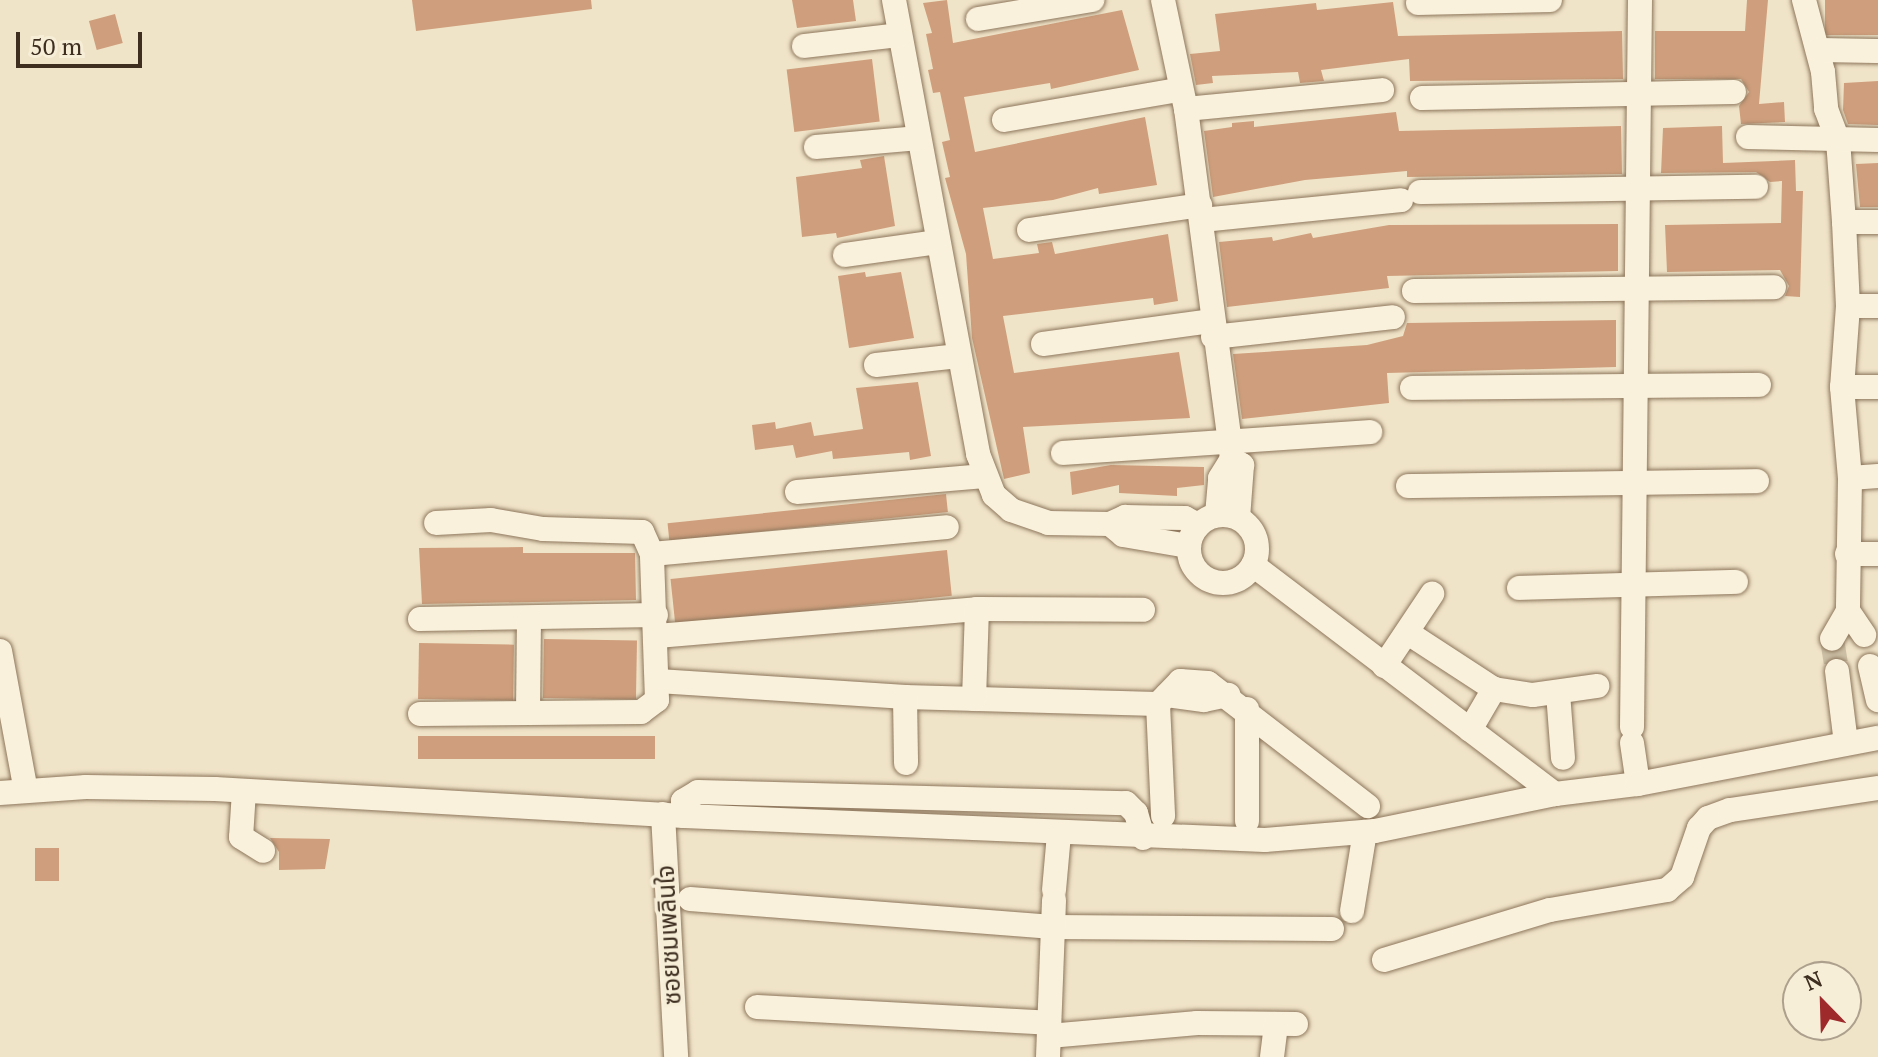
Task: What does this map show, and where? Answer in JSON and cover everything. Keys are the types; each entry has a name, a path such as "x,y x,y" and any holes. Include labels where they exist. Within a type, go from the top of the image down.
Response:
{"street":[{"path":"894,0 959,356 984,476 994,495 1027,518 1048,523 1110,524 1123,535 1169,538 1211,526 1257,543 1253,565 1236,580 1213,581 1195,568 1211,526 1220,478 1231,451 1211,329 1201,213 1167,1"},
{"path":"978,19 1092,0"},
{"path":"1418,3 1550,0"},
{"path":"1638,784 1632,735 1632,584 1640,286 1640,0"},
{"path":"1804,0 1818,50 1826,109 1838,140 1848,306 1842,387 1850,478 1848,611 1832,639"},
{"path":"804,46 899,35"},
{"path":"1818,50 1878,51"},
{"path":"1004,120 1182,99 1382,90"},
{"path":"1422,98 1734,92"},
{"path":"1748,137 1878,140"},
{"path":"816,147 919,138"},
{"path":"1029,230 1410,196 1756,187"},
{"path":"1844,222 1878,222"},
{"path":"845,255 938,242"},
{"path":"1414,291 1640,286 1774,287"},
{"path":"1848,306 1878,306"},
{"path":"1043,344 1393,317"},
{"path":"876,365 959,356"},
{"path":"1412,388 1638,389 1759,385"},
{"path":"1842,387 1878,387"},
{"path":"1063,453 1231,451 1370,432"},
{"path":"797,492 984,476"},
{"path":"1850,478 1878,476"},
{"path":"1408,486 1757,481"},
{"path":"420,714 641,712 654,706 658,681 652,554 642,532 633,529 566,531 491,520 436,523"},
{"path":"652,554 947,527"},
{"path":"1847,554 1878,554"},
{"path":"1253,565 1555,794"},
{"path":"1519,588 1736,582"},
{"path":"1384,666 1432,594"},
{"path":"974,699 977,609"},
{"path":"420,619 529,619 656,626 977,609 1143,610"},
{"path":"1848,611 1864,635"},
{"path":"528,713 529,619"},
{"path":"1408,633 1494,689 1558,693 1597,686"},
{"path":"0,651 6,726 26,791"},
{"path":"1870,666 1878,700"},
{"path":"1837,671 1846,743"},
{"path":"1163,816 1163,699 1180,681 1190,680 1238,702 1368,806"},
{"path":"658,681 905,697 1163,699"},
{"path":"1470,730 1494,689"},
{"path":"1558,693 1563,758"},
{"path":"905,697 905,826"},
{"path":"1238,702 1247,821"},
{"path":"1384,960 1550,910 1653,896 1682,877 1708,818 1807,775 1846,743 1878,738"},
{"path":"0,793 26,791 242,808 674,815 905,826 1055,870 1143,838 1265,840 1361,850 1469,816 1555,794 1638,784 1807,775 1878,788"},
{"path":"674,815 683,801 698,792 906,781 1126,803 1136,813 1143,838"},
{"path":"242,808 247,844 263,851"},
{"name":"ซอยชมเพลินใจ","path":"674,815 676,1057"},
{"path":"1352,911 1361,850"},
{"path":"1049,1039 1055,870"},
{"path":"690,899 1053,927 1332,929"},
{"path":"757,1007 1049,1039 1197,1023 1286,1024 1272,1057"}],"building":[{"path":"412,0 591,0 592,9 416,31"},
{"path":"792,0 853,0 856,21 797,28"},
{"path":"947,0 953,43 1122,10 1139,70 1051,89 1050,83 964,97 975,152 1145,117 1157,185 1099,194 1098,188 1053,200 983,208 993,259 1039,253 1037,244 1052,242 1055,254 1168,234 1178,301 1154,305 1153,298 1003,316 1014,373 1179,352 1190,418 1023,427 1030,473 1004,479 972,338 966,254 945,178 950,177 942,142 950,140 940,92 933,93 928,70 933,69 926,34 932,33 923,3"},
{"path":"1747,0 1768,0 1759,104 1784,102 1785,122 1741,124 1739,106 1749,92 1741,79 1655,79 1655,31 1745,31"},
{"path":"1825,0 1878,0 1878,35 1825,35"},
{"path":"1393,2 1398,36 1622,31 1623,79 1410,81 1409,59 1321,70 1324,81 1300,83 1298,72 1212,76 1213,83 1196,85 1190,54 1220,51 1215,14 1316,3 1317,10"},
{"path":"115,14 123,43 97,50 89,21"},
{"path":"872,59 880,122 794,132 787,69"},
{"path":"1878,81 1878,125 1848,124 1843,110 1844,83"},
{"path":"1396,112 1399,131 1621,126 1622,174 1407,177 1407,171 1305,180 1213,197 1204,131 1232,127 1232,123 1254,121 1254,127"},
{"path":"1722,126 1723,163 1795,160 1796,191 1803,191 1800,297 1785,296 1789,286 1780,270 1667,272 1665,225 1781,223 1782,181 1770,182 1756,172 1661,173 1663,128"},
{"path":"884,156 895,226 837,238 836,233 802,237 796,177 862,168 860,160"},
{"path":"1878,163 1878,207 1860,207 1856,164"},
{"path":"1618,224 1618,271 1387,276 1389,288 1227,307 1219,242 1272,237 1273,241 1311,233 1313,238 1389,225"},
{"path":"865,272 866,277 901,272 914,338 849,348 838,276"},
{"path":"1616,320 1616,367 1387,373 1389,403 1242,419 1233,354 1367,345 1403,336 1407,323"},
{"path":"918,382 931,456 910,460 909,452 833,459 832,451 796,458 793,445 755,450 752,425 775,422 776,429 811,422 814,436 863,429 856,388"},
{"path":"1111,465 1204,467 1204,485 1177,488 1177,496 1119,493 1119,485 1072,495 1070,472"},
{"path":"946,494 948,512 669,541 668,523"},
{"path":"523,547 523,553 635,553 636,600 422,604 419,548"},
{"path":"947,550 952,596 675,625 671,579"},
{"path":"544,639 637,641 636,700 543,698"},
{"path":"419,643 514,645 513,701 418,699"},
{"path":"418,736 655,736 655,759 418,759"},
{"path":"270,838 330,839 325,869 279,870 279,852"},
{"path":"35,848 59,848 59,881 35,881"}],"tunnel":[{"path":"1832,639 1837,671"}]}
